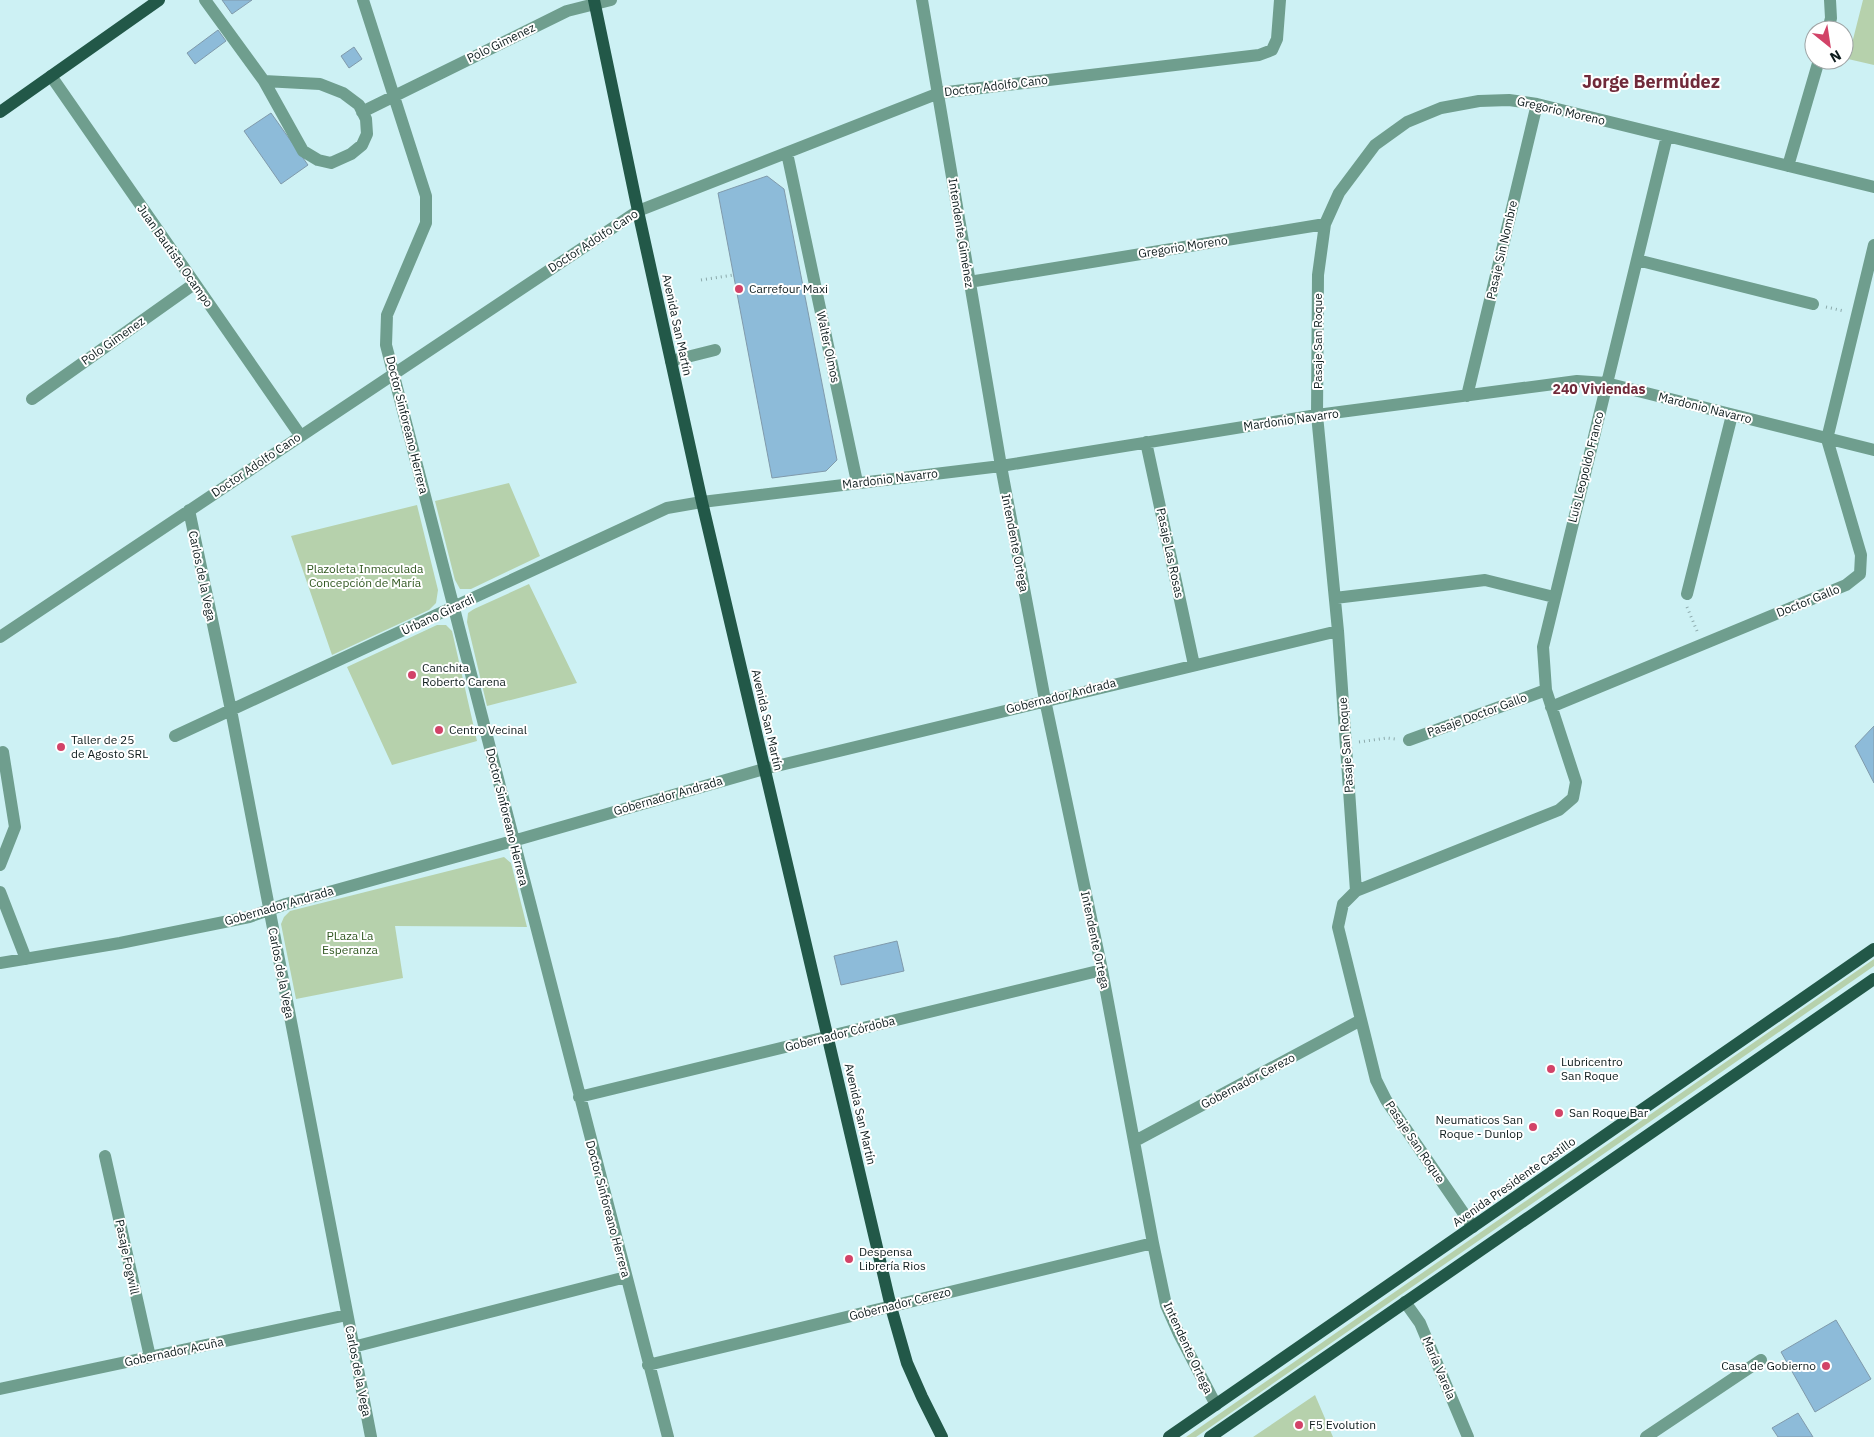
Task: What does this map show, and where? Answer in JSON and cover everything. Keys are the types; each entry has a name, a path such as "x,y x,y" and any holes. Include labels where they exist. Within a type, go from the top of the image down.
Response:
{"main road":[{"path":"0,112 159,0"},
{"name":"Avenida San Martín","path":"595,2 638,211 702,502 891,1307 907,1363 942,1437"},
{"name":"Avenida Presidente Castillo","path":"1169,1437 1874,950"},
{"path":"1210,1437 1874,979"}],"street":[{"path":"205,0 264,81 303,151 318,160 331,163 351,154 362,145 367,134 366,119 359,105 343,93 320,84 264,81"},
{"name":"Doctor Sinforeano Herrera","path":"363,0 426,196 426,222 387,315 386,344 668,1437"},
{"name":"Polo Gimenez","path":"362,112 567,11 595,2 611,0"},
{"name":"Intendente Giménez","path":"922,0 968,282 1001,466"},
{"name":"Doctor Adolfo Cano","path":"0,637 638,211 938,93 1259,55 1272,50 1278,39 1280,0"},
{"path":"1830,0 1830,20"},
{"path":"1788,166 1816,70"},
{"name":"Juan Bautista Ocampo","path":"51,76 300,435"},
{"name":"Gregorio Moreno","path":"968,282 1325,224 1339,192 1375,145 1407,122 1441,108 1479,101 1509,100 1537,104 1874,187"},
{"name":"Pasaje Sin Nombre","path":"1467,396 1537,104"},
{"name":"Luis Leopoldo Franco","path":"1356,891 1559,810 1573,798 1576,782 1546,690 1543,647 1667,136"},
{"name":"Walter Olmos","path":"787,153 857,482"},
{"name":"Pasaje San Roque","path":"1325,224 1318,275 1317,415 1338,631 1356,891 1343,904 1338,927 1376,1080 1386,1100 1473,1227"},
{"name":"Doctor Gallo","path":"1551,707 1846,586 1860,574 1861,555 1827,439 1874,245"},
{"path":"1637,260 1813,304"},
{"name":"Polo Gimenez","path":"32,398 194,284"},
{"path":"671,361 715,350"},
{"name":"Mardonio Navarro","path":"702,502 1001,466 1317,415 1577,381 1606,383 1874,450"},
{"path":"1687,594 1732,415"},
{"name":"Pasaje Las Rosas","path":"1146,442 1194,664"},
{"name":"Intendente Ortega","path":"1001,466 1045,700 1102,970 1166,1304 1179,1334 1216,1405"},
{"name":"Urbano Girardi","path":"175,736 667,508 702,502"},
{"name":"Carlos de la Vega","path":"188,510 231,710 371,1437"},
{"path":"1335,598 1485,580 1554,597"},
{"name":"Gobernador Andrada","path":"0,963 120,944 249,917 764,769 1194,664 1338,631"},
{"name":"Pasaje Doctor Gallo","path":"1408,740 1546,690"},
{"path":"0,753 3,752 15,827 0,865"},
{"path":"0,892 26,959"},
{"name":"Gobernador Córdoba","path":"579,1097 1102,970"},
{"name":"Gobernador Cerezo","path":"1135,1142 1360,1020"},
{"name":"Pasaje Fogwill","path":"105,1156 150,1357"},
{"name":"Gobernador Cerezo","path":"648,1365 1153,1243"},
{"path":"353,1347 626,1277"},
{"name":"María Varela","path":"1406,1302 1420,1324 1468,1437"},
{"name":"Gobernador Acuña","path":"0,1389 347,1315"},
{"path":"1646,1437 1761,1360"}],"path":[{"path":"701,280 734,275"},
{"path":"1813,304 1857,314"},
{"path":"1687,594 1685,601 1702,645"},
{"path":"1346,743 1387,738 1408,740"}],"green space":[{"path":"1863,0 1874,0 1874,65 1854,60 1854,35"},
{"name":"Plazoleta Inmaculada Concepción de María","path":"509,483 540,556 471,589 460,589 455,580 435,501"},
{"name":"Plazoleta Inmaculada Concepción de María","path":"417,505 438,590 436,603 429,610 332,655 291,536"},
{"path":"529,584 577,683 487,706 467,622 468,613"},
{"name":"Plazoleta Inmaculada Concepción de María","path":"437,625 446,625 452,631 477,741 392,765 347,667"},
{"name":"PLaza La Esperanza","path":"504,857 511,863 527,927 395,926 403,978 296,999 281,924 284,917 290,911"},
{"path":"1874,959 1874,966 1196,1437 1186,1437"},
{"name":"F5 Evolution","path":"1315,1395 1333,1437 1253,1437"}],"building":[{"path":"222,0 252,0 232,14"},
{"path":"218,30 226,41 195,64 187,53"},
{"path":"354,47 362,59 349,68 341,56"},
{"path":"271,113 308,165 281,184 244,131"},
{"path":"767,176 784,189 837,460 826,471 772,478 718,193"},
{"path":"1874,726 1874,783 1855,746"},
{"path":"897,941 904,971 841,985 834,956"},
{"name":"Casa de Gobierno","path":"1836,1320 1871,1379 1815,1412 1781,1352"},
{"path":"1798,1413 1813,1437 1778,1437 1772,1428"}],"place":[{"name":"Carrefour Maxi","path":"739,289"},
{"name":"Canchita Roberto Carena","path":"412,675"},
{"name":"Centro Vecinal","path":"439,730"},
{"name":"Taller de 25 de Agosto SRL","path":"61,747"},
{"name":"Lubricentro San Roque","path":"1551,1069"},
{"name":"San Roque Bar","path":"1559,1113"},
{"name":"Neumaticos San Roque - Dunlop","path":"1533,1127"},
{"name":"Despensa Librería Rios","path":"849,1259"},
{"name":"Casa de Gobierno","path":"1826,1366"},
{"name":"F5 Evolution","path":"1299,1425"}],"district":[{"name":"Jorge Bermúdez","path":"1651,82"},
{"name":"240 Viviendas","path":"1599,389"}]}
